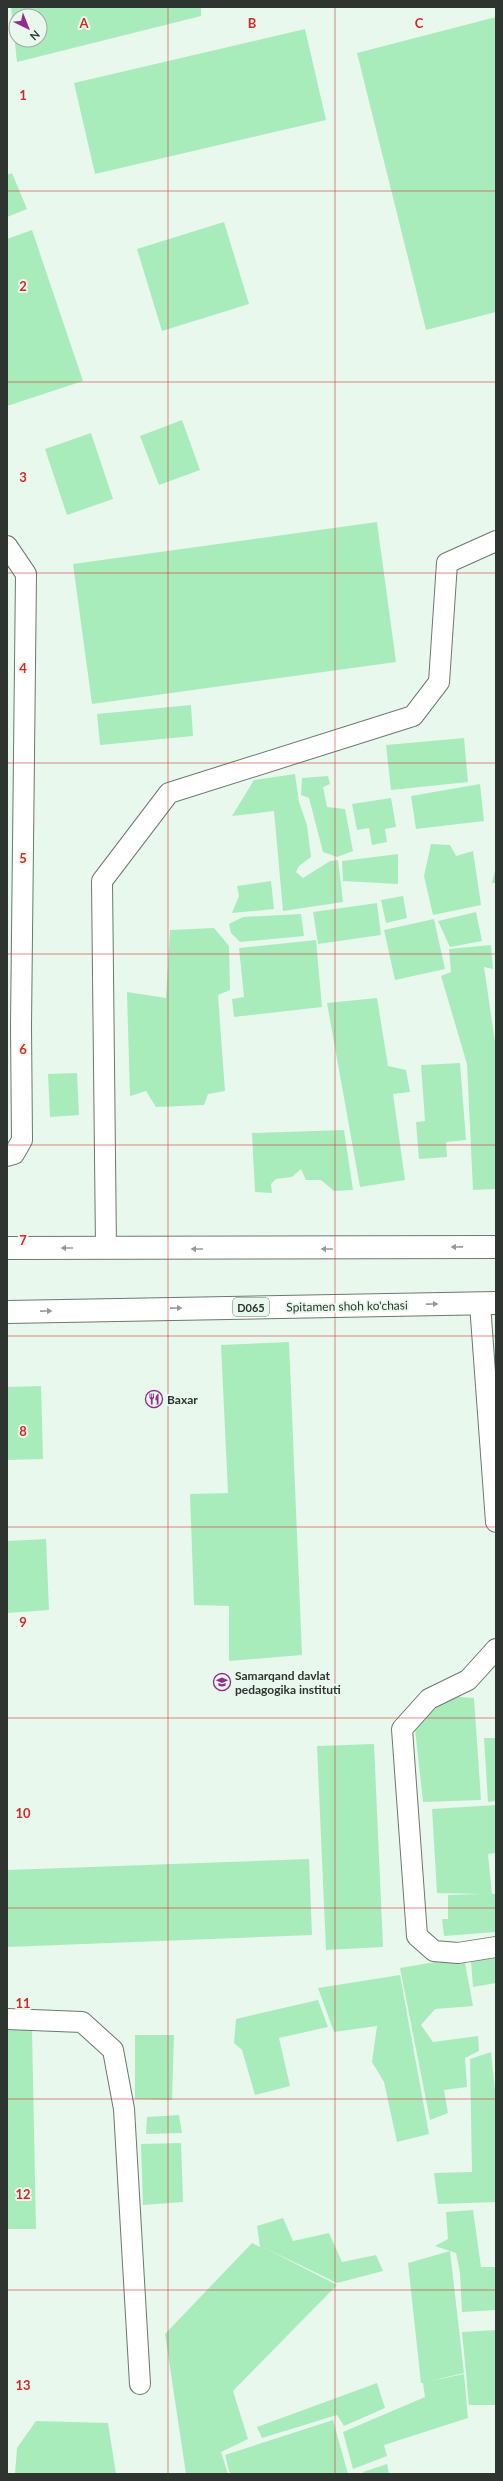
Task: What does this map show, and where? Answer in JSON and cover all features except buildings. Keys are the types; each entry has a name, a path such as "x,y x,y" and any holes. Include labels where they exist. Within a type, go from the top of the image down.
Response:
{"main road":[{"path":"7,1248 496,1247"},
{"name":"Spitamen shoh ko'chasi","path":"7,1312 488,1304"}],"lane":[{"path":"106,1248 102,881 169,793 413,716 439,682 447,563 496,541"},
{"path":"7,546 26,574 21,1026 22,1140 14,1154 7,1156"},
{"path":"488,1304 496,1522"},
{"path":"496,1649 468,1680 429,1699 402,1729 417,1936 434,1951 458,1953 496,1946"},
{"path":"7,2019 82,2022 113,2050 124,2109 140,2384"}],"place":[{"name":"Baxar","path":"154,1399"},
{"name":"Samarqand davlat pedagogika instituti","path":"222,1682"}]}
